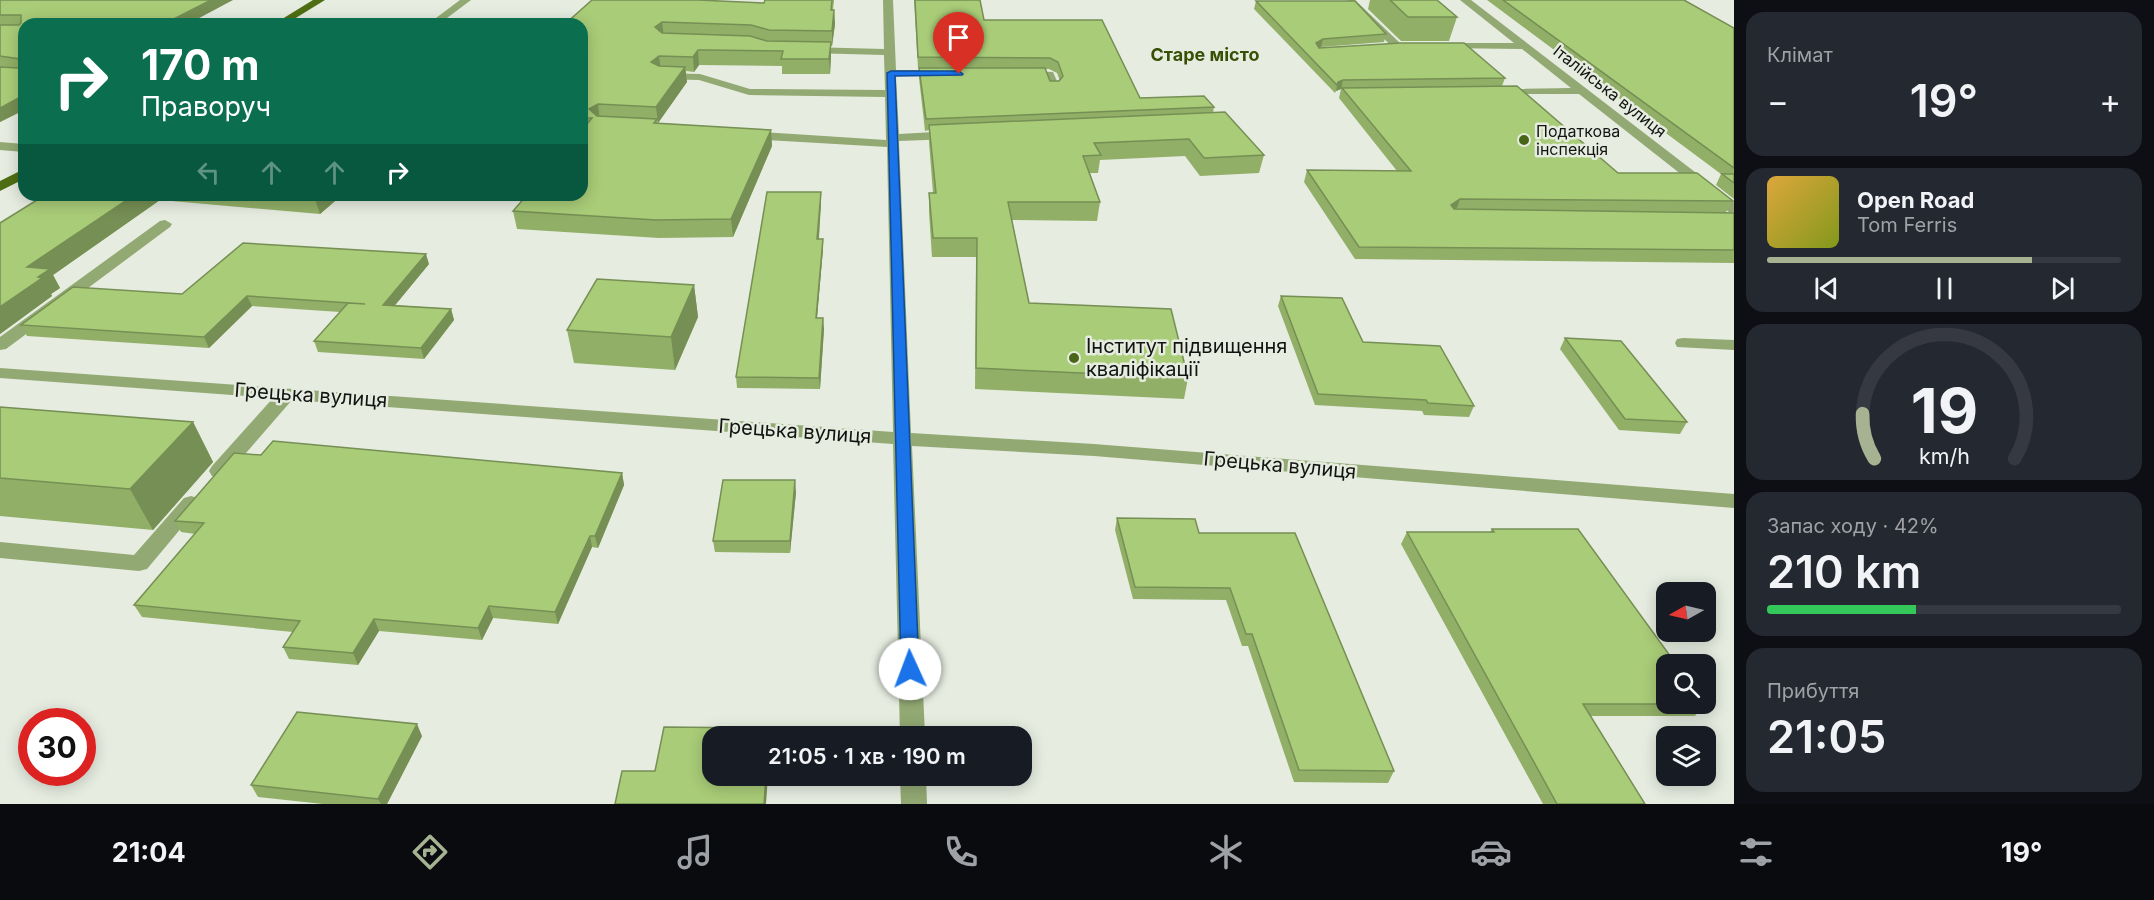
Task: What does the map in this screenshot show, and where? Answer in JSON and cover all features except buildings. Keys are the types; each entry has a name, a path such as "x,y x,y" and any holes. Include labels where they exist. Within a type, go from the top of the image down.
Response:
{"main road":[{"path":"289,18 320,0"},
{"path":"0,187 18,176"}],"street":[{"path":"441,18 466,0"},
{"path":"888,0 912,726"},
{"name":"Італійська вулиця","path":"1465,0 1734,209"},
{"path":"1351,1 1392,46 1409,46"},
{"path":"1432,46 1525,46"},
{"path":"801,50 890,52"},
{"path":"891,73 959,74"},
{"path":"1015,74 1049,74 1054,88"},
{"path":"661,76 700,77 749,92 891,94"},
{"path":"1490,92 1582,91"},
{"path":"740,135 893,141 963,135"},
{"path":"0,146 18,148"},
{"path":"0,345 165,224"},
{"path":"1683,343 1734,345"},
{"name":"Грецька вулиця","path":"0,373 903,439 1094,450 1734,501"},
{"path":"0,549 139,563 287,394"},
{"path":"913,786 914,804"}],"place":[{"name":"Податкова інспекція","path":"1524,140"},
{"name":"Інститут підвищення кваліфікації","path":"1074,358"}],"district":[{"name":"Старе місто","path":"1205,54"}],"route":[{"path":"910,669 891,73 959,74"}]}
